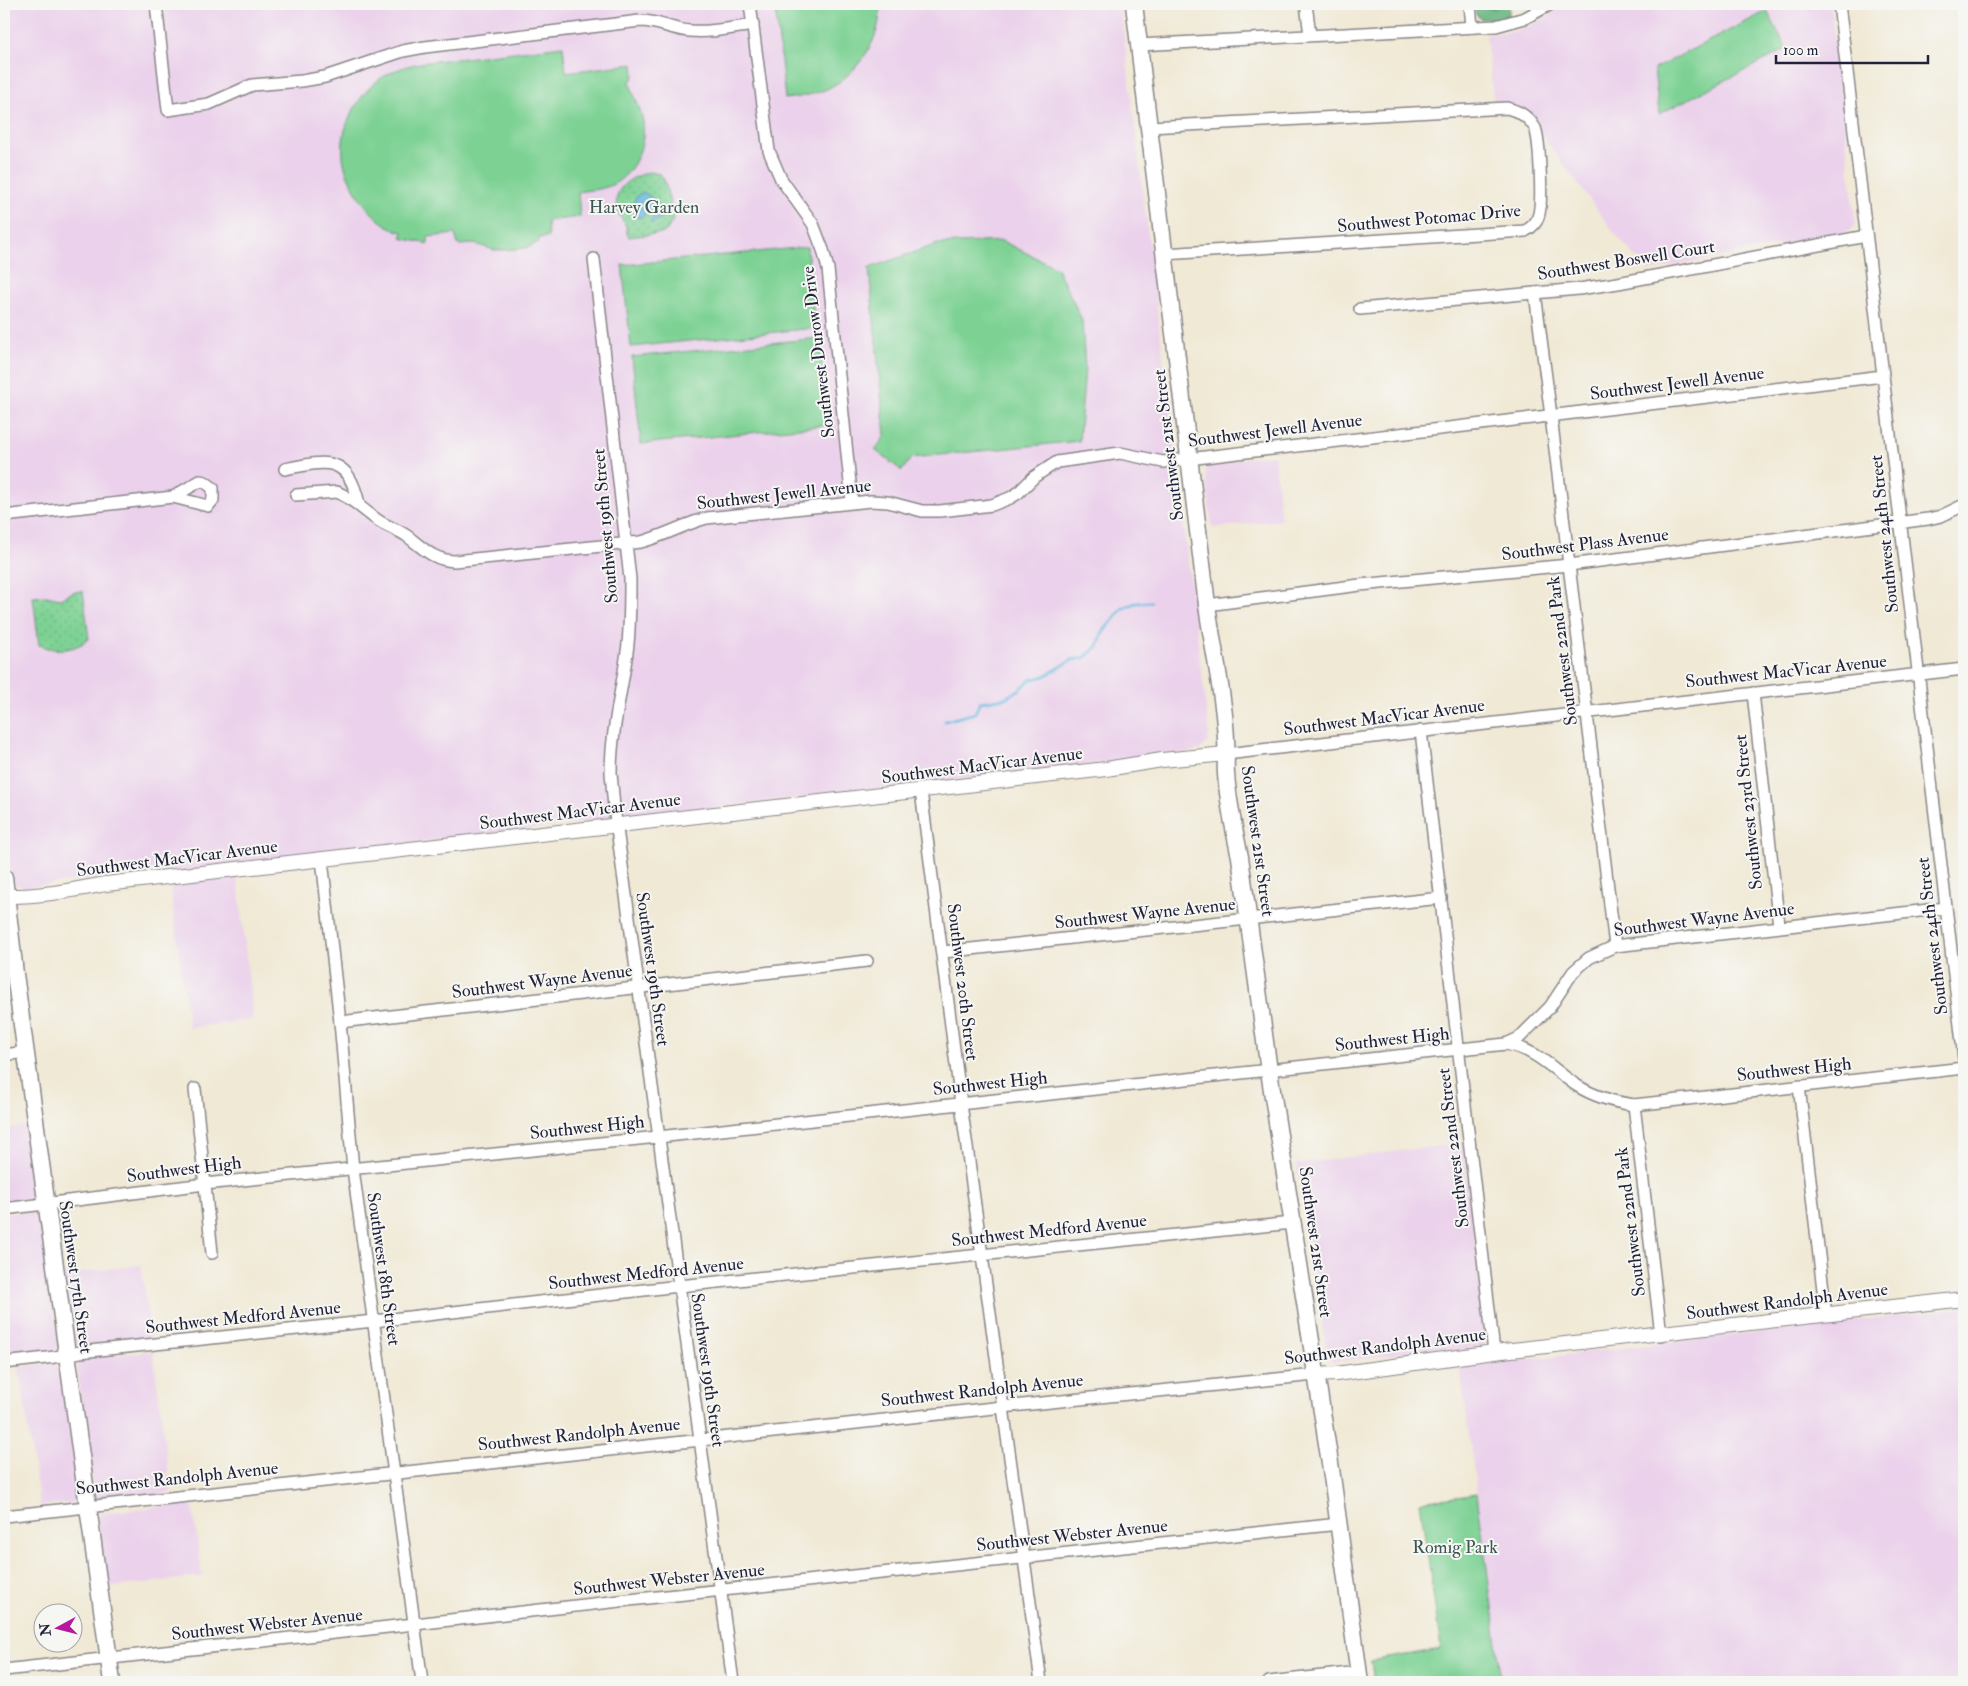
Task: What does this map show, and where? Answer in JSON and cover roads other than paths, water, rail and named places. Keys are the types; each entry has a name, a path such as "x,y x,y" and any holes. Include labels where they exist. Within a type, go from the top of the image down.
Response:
{"main road":[{"name":"Southwest 21st Street","path":"1134,4 1207,605 1218,670 1226,739 1226,772 1233,826 1240,857 1269,1071 1339,1524 1360,1677"},
{"name":"Southwest 17th Street","path":"4,877 66,1355 112,1682"}],"street":[{"path":"156,4 168,110 209,104 252,85 319,78 403,51 424,47 640,20 681,30 700,32 753,26"},
{"name":"Southwest Durow Drive","path":"750,4 769,152 781,179 813,224 828,269 852,502"},
{"path":"1306,4 1310,35"},
{"path":"1470,4 1472,27"},
{"path":"1138,45 1496,26 1511,23 1542,10 1551,4"},
{"name":"Southwest 24th Street","path":"1839,4 1964,1059"},
{"name":"Southwest Potomac Drive","path":"1149,127 1508,108 1528,119 1535,129 1539,142 1540,208 1535,223 1525,231 1164,254"},
{"name":"Southwest Boswell Court","path":"1360,309 1535,293 1618,283 1866,236"},
{"name":"Southwest 19th Street","path":"594,259 630,579 631,610 628,646 619,696 613,748 612,772 616,826 733,1682"},
{"name":"Southwest 22nd Park","path":"1535,293 1615,946"},
{"name":"Southwest Jewell Avenue","path":"296,494 337,492 358,504 376,520 407,536 427,553 446,560 465,560 626,544 661,536 692,522 707,518 852,502 880,501 912,509 931,511 992,505 1018,493 1034,477 1058,462 1120,453 1163,462 1189,457 1883,376"},
{"path":"285,469 318,463 336,465 344,470 350,478 358,504"},
{"path":"4,516 173,497"},
{"name":"Southwest Plass Avenue","path":"1207,605 1360,585 1569,565 1901,522 1942,516 1964,505"},
{"name":"Southwest MacVicar Avenue","path":"5,896 65,891 106,884 1134,766 1162,760 1964,669"},
{"name":"Southwest 23rd Street","path":"1752,693 1779,926"},
{"name":"Southwest 22nd Street","path":"1421,731 1494,1352"},
{"name":"Southwest 20th Street","path":"921,790 961,1104 1041,1682"},
{"name":"Southwest 18th Street","path":"322,859 340,1022 353,1169 422,1682"},
{"name":"Southwest Wayne Avenue","path":"942,952 1441,898"},
{"name":"Southwest Wayne Avenue","path":"1506,1044 1519,1038 1550,1007 1573,972 1589,958 1615,946 1946,908"},
{"name":"Southwest Wayne Avenue","path":"340,1022 867,961"},
{"name":"Southwest High","path":"4,1209 205,1184 658,1137 1506,1044 1520,1047 1538,1055 1586,1091 1614,1101 1634,1105 1964,1068"},
{"path":"4,1055 26,1052"},
{"path":"1799,1086 1826,1316"},
{"path":"196,1089 212,1253"},
{"name":"Southwest 22nd Park","path":"1634,1105 1661,1334"},
{"name":"Southwest Medford Avenue","path":"4,1363 679,1286 1292,1223"},
{"name":"Southwest Randolph Avenue","path":"4,1516 1003,1406 1336,1374 1494,1352 1964,1299"},
{"name":"Southwest Webster Avenue","path":"4,1670 1339,1524"},
{"path":"1269,1682 1360,1677"}],"water":[{"path":"641,193 645,193 654,200 662,208 665,215 653,223 650,222 656,213 652,207 642,217 638,218 634,201"}],"waterway":[{"path":"945,721 975,713 980,702 1005,698 1019,690 1030,680 1045,676 1072,660 1084,658 1098,646 1103,632 1123,608 1136,603 1151,602"}],"park label":[{"name":"Harvey Garden","path":"644,207"},
{"name":"Romig Park","path":"1455,1547"}]}
